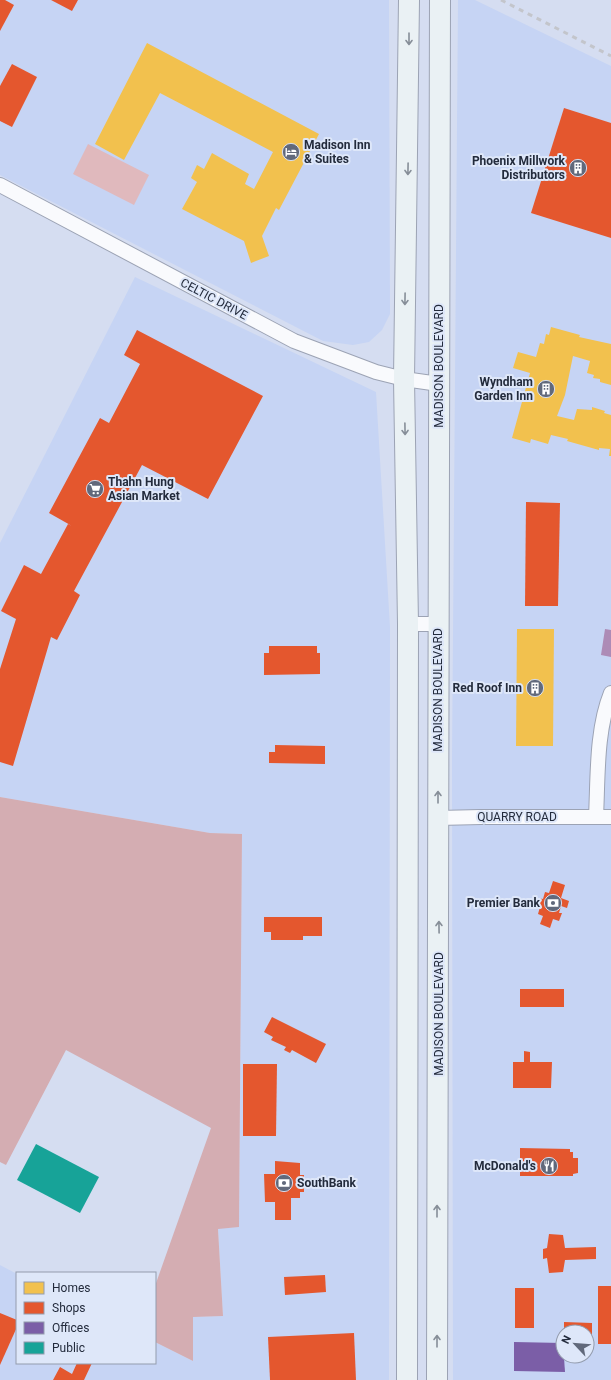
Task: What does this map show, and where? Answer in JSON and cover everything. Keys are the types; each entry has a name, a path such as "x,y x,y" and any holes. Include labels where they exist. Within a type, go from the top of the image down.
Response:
{"main road":[{"path":"406,1380 408,624 404,379 409,0"},
{"name":"MADISON BOULEVARD","path":"437,1380 439,1005 438,624 441,123 439,84 440,0"},
{"path":"439,84 449,31 451,0"}],"street":[{"name":"CELTIC DRIVE","path":"0,185 294,341 376,372 404,379 439,384"},
{"path":"408,624 438,624"},
{"path":"596,818 601,733 605,708 611,693"},
{"name":"QUARRY ROAD","path":"438,818 611,817"}],"shaded area":[{"path":"0,0 389,0 390,314 382,330 369,342 353,345 323,341 0,175"},
{"path":"458,0 475,0 611,66 611,1380 453,1380 452,761"},
{"path":"88,144 149,175 134,205 73,174"},
{"path":"135,277 376,392 390,627 389,1380 0,1380 0,1265 16,1273 16,1364 156,1364 156,1342 193,1361 193,1317 223,1316 218,1228 239,1227 242,834 210,833 0,797 0,543"},
{"path":"605,629 611,630 611,657 601,655"},
{"path":"0,797 210,833 242,834 239,1227 218,1229 223,1316 193,1317 193,1361 156,1342 156,1283 211,1128 66,1050 6,1165 0,1162"}],"building: Homes":[{"name":"Madison Inn & Suites","path":"147,43 319,134 279,210 276,208 262,236 269,256 251,263 244,241 182,209 197,182 191,178 197,165 204,169 212,153 249,174 245,184 254,189 273,152 160,93 124,160 95,144"},
{"name":"Wyndham Garden Inn","path":"551,327 580,335 579,337 611,344 611,385 600,382 600,379 593,378 594,375 587,373 590,361 573,356 565,395 557,416 574,420 577,409 592,410 592,407 605,411 604,413 611,415 611,456 609,456 610,449 599,448 599,450 567,441 568,439 551,435 548,444 531,439 530,443 512,438 530,373 513,368 518,352 536,357 540,343 544,344 546,334 549,335"},
{"name":"Red Roof Inn","path":"517,629 554,629 553,746 516,746"}],"building: Shops":[{"path":"0,0 5,0 14,5 0,31"},
{"path":"51,0 78,0 72,11"},
{"path":"12,64 37,77 12,127 0,121 0,86"},
{"name":"Phoenix Millwork Distributors","path":"564,108 611,123 611,238 531,213"},
{"path":"137,330 263,396 208,499 142,465 74,591 80,595 57,640 51,637 13,766 0,762 0,669 16,619 1,611 24,565 41,574 68,524 72,526 49,513 100,418 109,423 140,364 124,355"},
{"path":"526,502 560,503 558,606 525,606"},
{"path":"269,646 317,646 317,653 320,653 320,674 264,675 264,653 269,653"},
{"path":"275,745 325,746 325,764 269,763 269,752 275,752"},
{"name":"Premier Bank","path":"553,881 565,885 561,898 569,901 567,908 561,906 559,913 562,913 559,921 553,919 550,928 540,924 543,916 538,914 540,907 536,906 539,898 543,899 545,892 549,893"},
{"path":"264,917 322,917 322,936 303,936 303,940 271,940 271,932 264,932"},
{"path":"520,989 564,989 564,1007 520,1007"},
{"path":"272,1017 326,1044 316,1063 292,1050 290,1053 284,1050 286,1047 271,1040 273,1037 264,1032"},
{"path":"524,1051 530,1052 530,1062 552,1062 551,1088 513,1088 513,1062 524,1062"},
{"path":"243,1064 277,1064 276,1136 243,1136"},
{"name":"McDonald's","path":"520,1148 570,1149 570,1152 573,1152 573,1158 578,1158 578,1173 573,1174 573,1176 520,1176"},
{"name":"SouthBank","path":"275,1161 300,1163 300,1175 304,1175 304,1192 300,1192 300,1198 291,1198 291,1220 275,1220 275,1202 265,1202 264,1174 275,1174"},
{"path":"549,1234 563,1235 565,1248 596,1247 596,1259 565,1260 563,1272 549,1273 547,1258 543,1259 543,1249 547,1248"},
{"path":"325,1275 326,1292 285,1295 284,1277"},
{"path":"598,1286 611,1286 611,1344 598,1344"},
{"path":"515,1288 534,1288 534,1328 515,1328"},
{"path":"0,1313 16,1320 16,1329 0,1365"},
{"path":"564,1322 592,1323 592,1324 564,1324"},
{"path":"354,1333 356,1380 270,1380 268,1337"},
{"path":"77,1364 92,1364 84,1380 53,1380 60,1367 72,1374"}],"building: Offices":[{"path":"514,1342 555,1343 555,1364 564,1364 565,1372 514,1371"}],"building: Public":[{"path":"36,1144 99,1177 80,1213 17,1180"}],"railway":[{"path":"501,0 611,56"}],"place":[{"name":"Madison Inn & Suites","path":"291,152"},
{"name":"Phoenix Millwork Distributors","path":"578,168"},
{"name":"Wyndham Garden Inn","path":"546,389"},
{"name":"Thahn Hung Asian Market","path":"95,489"},
{"name":"Red Roof Inn","path":"535,688"},
{"name":"Premier Bank","path":"553,903"},
{"name":"McDonald's","path":"549,1166"},
{"name":"SouthBank","path":"284,1183"}]}
